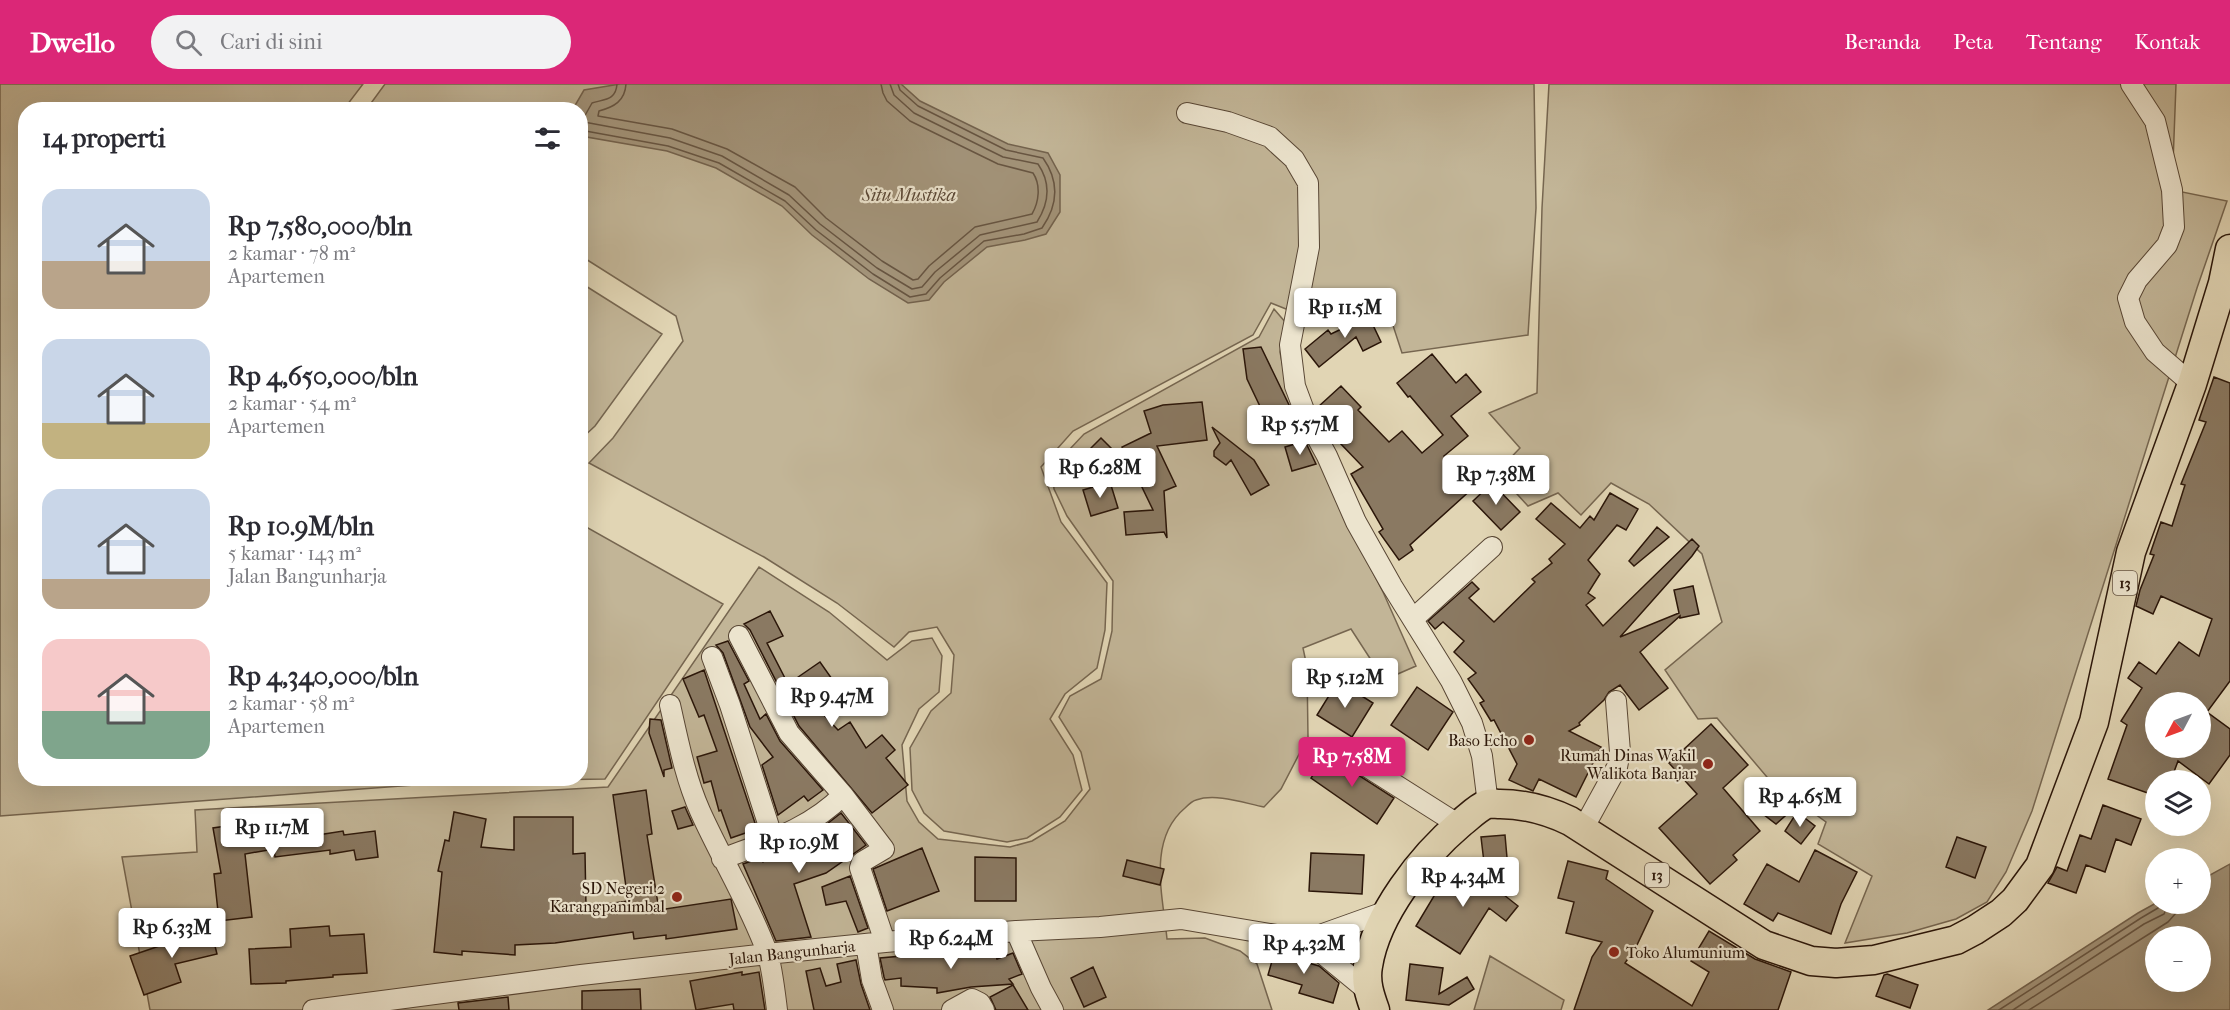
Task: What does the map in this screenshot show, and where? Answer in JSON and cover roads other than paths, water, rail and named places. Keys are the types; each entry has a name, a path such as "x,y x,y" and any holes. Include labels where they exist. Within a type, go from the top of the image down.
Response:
{"highway":[{"name":"13","path":"1488,804 1521,804 1544,809 1583,829 1764,945 1811,961 1836,963 1874,960 1956,940 2001,913 2015,900 2040,866 2094,722 2131,552 2192,384 2223,284 2230,249"},
{"path":"1372,1000 1368,967 1374,943 1390,910 1418,867 1448,834 1488,804"}],"street":[{"path":"2131,84 2155,121 2172,190 2174,227 2167,245 2137,280 2128,298 2135,322 2155,352 2192,384"},
{"path":"1187,113 1228,122 1270,137 1294,159 1308,183 1309,247 1290,345 1295,386 1308,421 1327,456 1356,522 1451,681 1472,723 1482,756 1488,804"},
{"path":"1413,619 1492,547"},
{"path":"739,636 789,733 843,795 884,849 862,862 860,868 875,943 872,980 883,1010"},
{"path":"712,657 740,734 773,839"},
{"path":"1583,829 1617,766 1620,752 1616,701"},
{"path":"670,705 682,756 699,808 722,859 736,883 767,954 777,1010"},
{"path":"1347,754 1459,825"},
{"path":"722,859 803,827 843,795"},
{"path":"1372,1000 1306,940 1390,910"},
{"name":"Jalan Bangunharja","path":"313,1010 403,1003 767,954 1016,931 1100,927 1181,919 1306,940"},
{"path":"1016,931 1053,1010"},
{"path":"952,1010 972,999 980,1003 984,1010"}],"water":[{"name":"Situ Mustika","path":"620,84 901,84 920,101 1008,144 1048,153 1060,175 1060,212 1046,234 987,247 944,282 929,300 908,303 869,279 812,235 782,206 716,168 667,151 588,137 588,102 577,102 584,90"},
{"path":"2230,864 2230,1010 1988,1010 2145,909 2145,914 2211,914 2211,874"}],"place":[{"name":"Baso Echo","path":"1529,740"},
{"name":"Rumah Dinas Wakil Walikota Banjar","path":"1708,764"},
{"name":"SD Negeri 2 Karangpanimbal","path":"677,897"},
{"name":"Toko Alumunium","path":"1614,952"}]}
